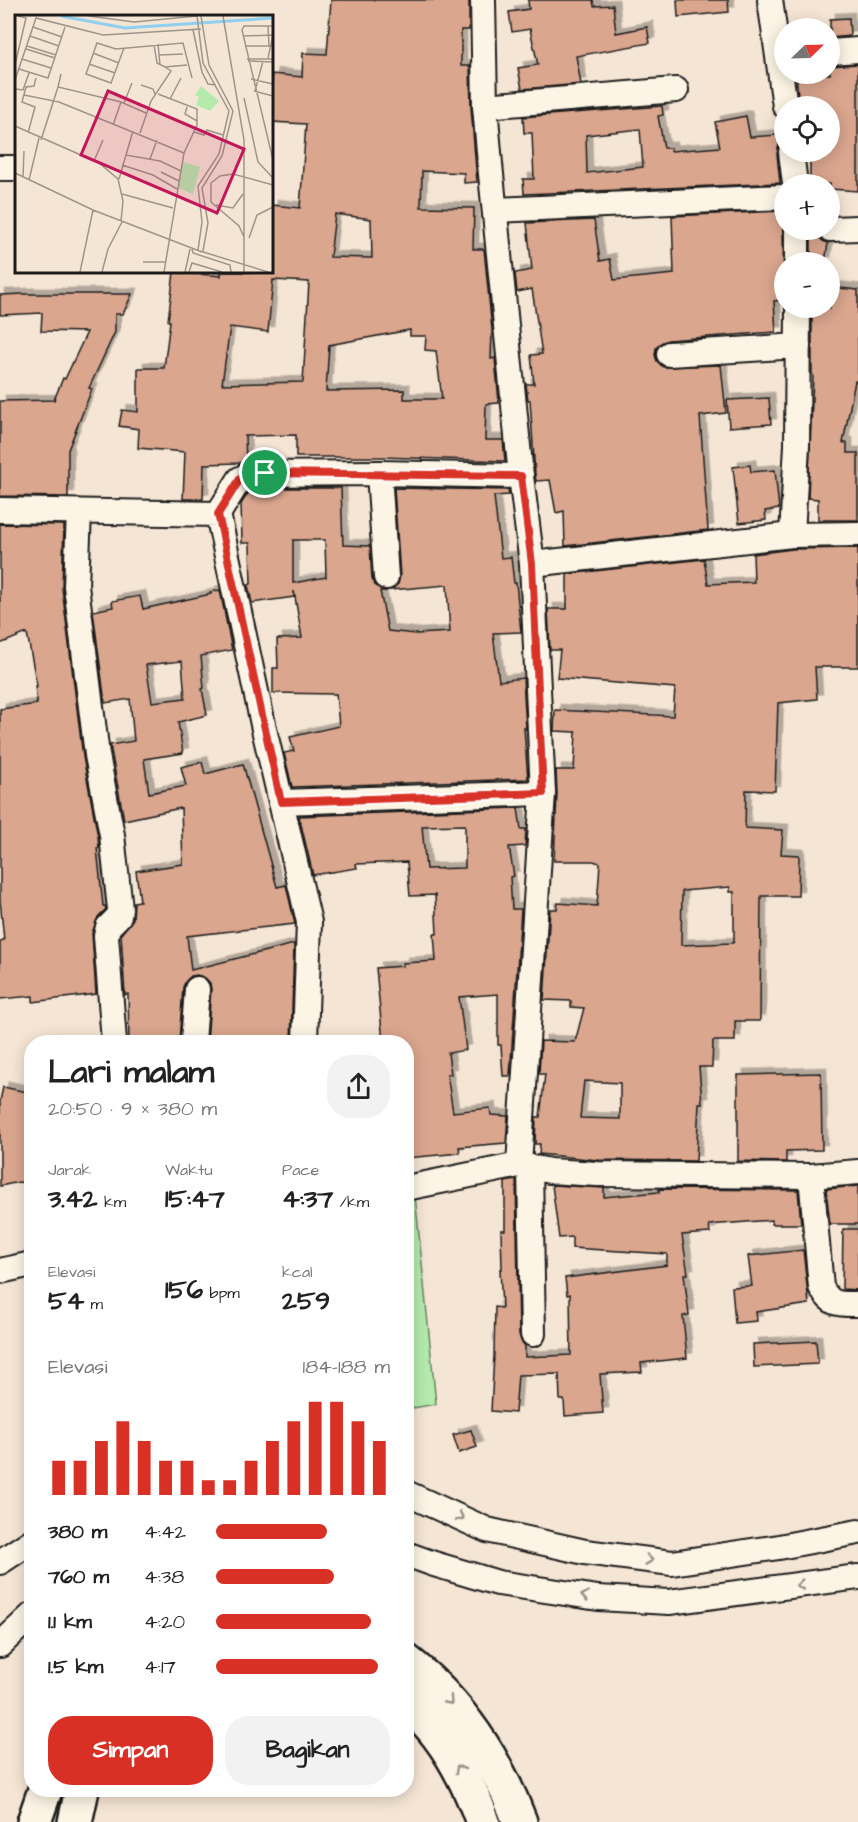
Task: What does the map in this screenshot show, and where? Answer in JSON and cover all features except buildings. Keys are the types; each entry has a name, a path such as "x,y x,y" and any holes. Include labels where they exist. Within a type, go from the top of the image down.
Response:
{"highway":[{"path":"414,1667 431,1682 466,1722 494,1765 520,1822"},
{"path":"414,1710 445,1745 471,1791 483,1822"},
{"path":"34,1822 43,1797"},
{"path":"75,1822 80,1797"}],"street":[{"path":"483,0 485,106 521,476 532,564 543,793 525,1166 534,1334"},
{"path":"770,0 774,20"},
{"path":"840,51 858,50"},
{"path":"485,106 676,90"},
{"path":"496,210 774,197"},
{"path":"840,229 858,228"},
{"path":"792,535 797,445 798,318"},
{"path":"669,354 798,346"},
{"path":"305,1035 309,922 218,514 240,479 250,474 379,473 521,476"},
{"path":"379,473 386,577"},
{"path":"0,510 218,514"},
{"path":"79,512 76,586 97,755 112,835 120,909 119,916 108,927 106,936 113,1035"},
{"path":"532,564 792,535 858,534"},
{"path":"281,802 543,793"},
{"path":"194,1035 197,988"},
{"path":"414,1187 525,1166 550,1171 597,1174 811,1176 858,1172"},
{"path":"811,1176 821,1287 826,1297 837,1304 858,1304"},
{"path":"0,1271 24,1266"},
{"path":"414,1497 487,1530 585,1552 672,1563 858,1532"},
{"path":"0,1562 24,1546"},
{"path":"414,1557 498,1583 598,1598 669,1602 858,1577"},
{"path":"0,1645 24,1622"}],"green space":[{"path":"414,1195 436,1404 414,1408"}],"route":[{"path":"265,473 521,476 532,564 543,793 281,802 218,514 240,479 250,474 265,473"}]}
